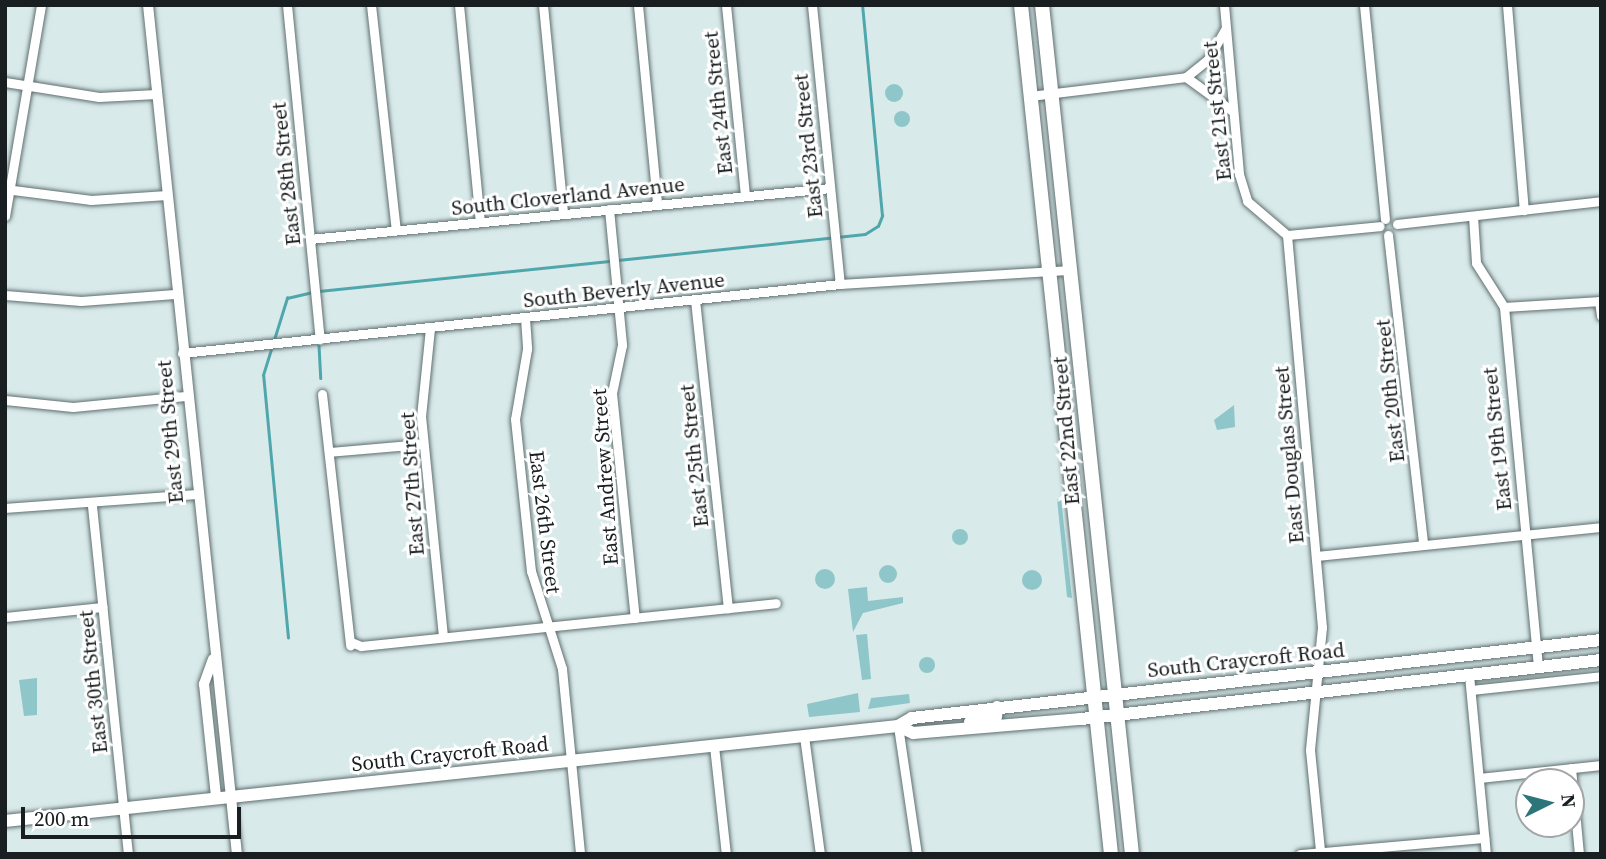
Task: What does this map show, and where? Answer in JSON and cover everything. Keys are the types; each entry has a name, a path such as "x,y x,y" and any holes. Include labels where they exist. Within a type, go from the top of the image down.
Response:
{"main road":[{"name":"East 22nd Street","path":"1021,5 1092,696 1111,854"},
{"name":"East 22nd Street","path":"1042,5 1132,854"},
{"name":"South Craycroft Road","path":"5,821 898,726 912,718 1601,640"},
{"name":"South Craycroft Road","path":"898,726 913,733 1118,716 1314,696 1601,660"},
{"path":"958,730 996,717 997,708"}],"street":[{"path":"5,216 8,190 31,85 41,5"},
{"name":"East 29th Street","path":"148,5 195,494 237,854"},
{"name":"East 28th Street","path":"287,5 320,339"},
{"path":"371,5 396,230"},
{"path":"459,5 480,222"},
{"path":"543,5 563,213"},
{"path":"638,5 657,204"},
{"name":"East 24th Street","path":"726,5 745,196"},
{"name":"East 23rd Street","path":"812,5 840,284"},
{"path":"1224,5 1225,28"},
{"path":"1364,5 1383,222 1388,235"},
{"path":"1507,5 1524,210"},
{"name":"East 21st Street","path":"1186,77 1209,59 1225,28"},
{"name":"East 21st Street","path":"1225,28 1231,110 1247,201 1287,236"},
{"path":"1030,96 1186,77 1231,110"},
{"path":"5,82 99,97 156,94"},
{"name":"South Cloverland Avenue","path":"310,239 830,188"},
{"path":"8,190 92,200 167,195"},
{"path":"1287,236 1383,222 1396,225 1601,201"},
{"name":"East Andrew Street","path":"609,209 622,345 612,393 635,618"},
{"name":"East 19th Street","path":"1473,216 1476,263 1504,307 1538,667"},
{"path":"1388,235 1396,225"},
{"name":"East 20th Street","path":"1388,235 1423,544"},
{"name":"East Douglas Street","path":"1287,236 1322,627 1310,750 1320,850"},
{"name":"South Beverly Avenue","path":"182,353 840,284 1048,269 1071,270"},
{"path":"5,295 81,301 175,294"},
{"name":"East 25th Street","path":"695,300 728,608"},
{"path":"1504,307 1600,301 1601,316"},
{"name":"East 26th Street","path":"525,318 527,349 515,419 531,571 562,669 580,854"},
{"name":"East 27th Street","path":"430,328 424,444 443,637"},
{"path":"322,394 350,644 548,629 776,603"},
{"path":"5,400 73,407 186,396"},
{"path":"329,452 424,444"},
{"path":"5,508 92,506 195,494"},
{"name":"East 30th Street","path":"92,506 128,854"},
{"path":"1316,556 1601,527"},
{"path":"5,617 102,607"},
{"path":"214,656 204,684 216,797"},
{"path":"1469,675 1486,854"},
{"path":"1471,690 1601,676"},
{"path":"898,726 917,854"},
{"path":"804,736 820,854"},
{"path":"714,746 726,854"},
{"path":"1571,768 1601,765"},
{"path":"1479,778 1515,774"},
{"path":"1300,854 1320,850 1377,852 1484,838"}],"shaded area":[{"path":"894,84 902,89 903,93 898,101 894,102 886,97 885,93 890,85"},
{"path":"902,111 910,119 902,127 894,119"},
{"path":"1234,405 1235,427 1217,430 1214,420"},
{"path":"1057,499 1061,499 1072,598 1067,597"},
{"path":"957,529 963,529 968,537 966,543 957,545 952,540 952,534"},
{"path":"888,565 894,568 897,574 894,580 888,583 882,580 879,574 882,568"},
{"path":"825,569 832,572 835,579 832,586 825,589 818,586 815,579 818,572"},
{"path":"1032,570 1039,573 1042,580 1039,587 1032,590 1025,587 1022,580 1025,573"},
{"path":"867,587 868,601 903,597 903,603 863,613 853,632 848,589"},
{"path":"867,634 871,679 862,680 856,635"},
{"path":"924,657 930,657 935,665 933,671 924,673 919,668 919,662"},
{"path":"91,675 103,675 105,708 89,709 95,703"},
{"path":"37,678 37,715 24,716 19,680"},
{"path":"858,693 860,712 809,717 807,704"},
{"path":"909,694 910,703 868,709 871,698"}],"waterway":[{"path":"618,260 865,234 878,226 882,216 862,5"},
{"path":"319,291 611,261"},
{"path":"288,638 263,375 287,298 312,292"},
{"path":"319,345 321,378"}]}
